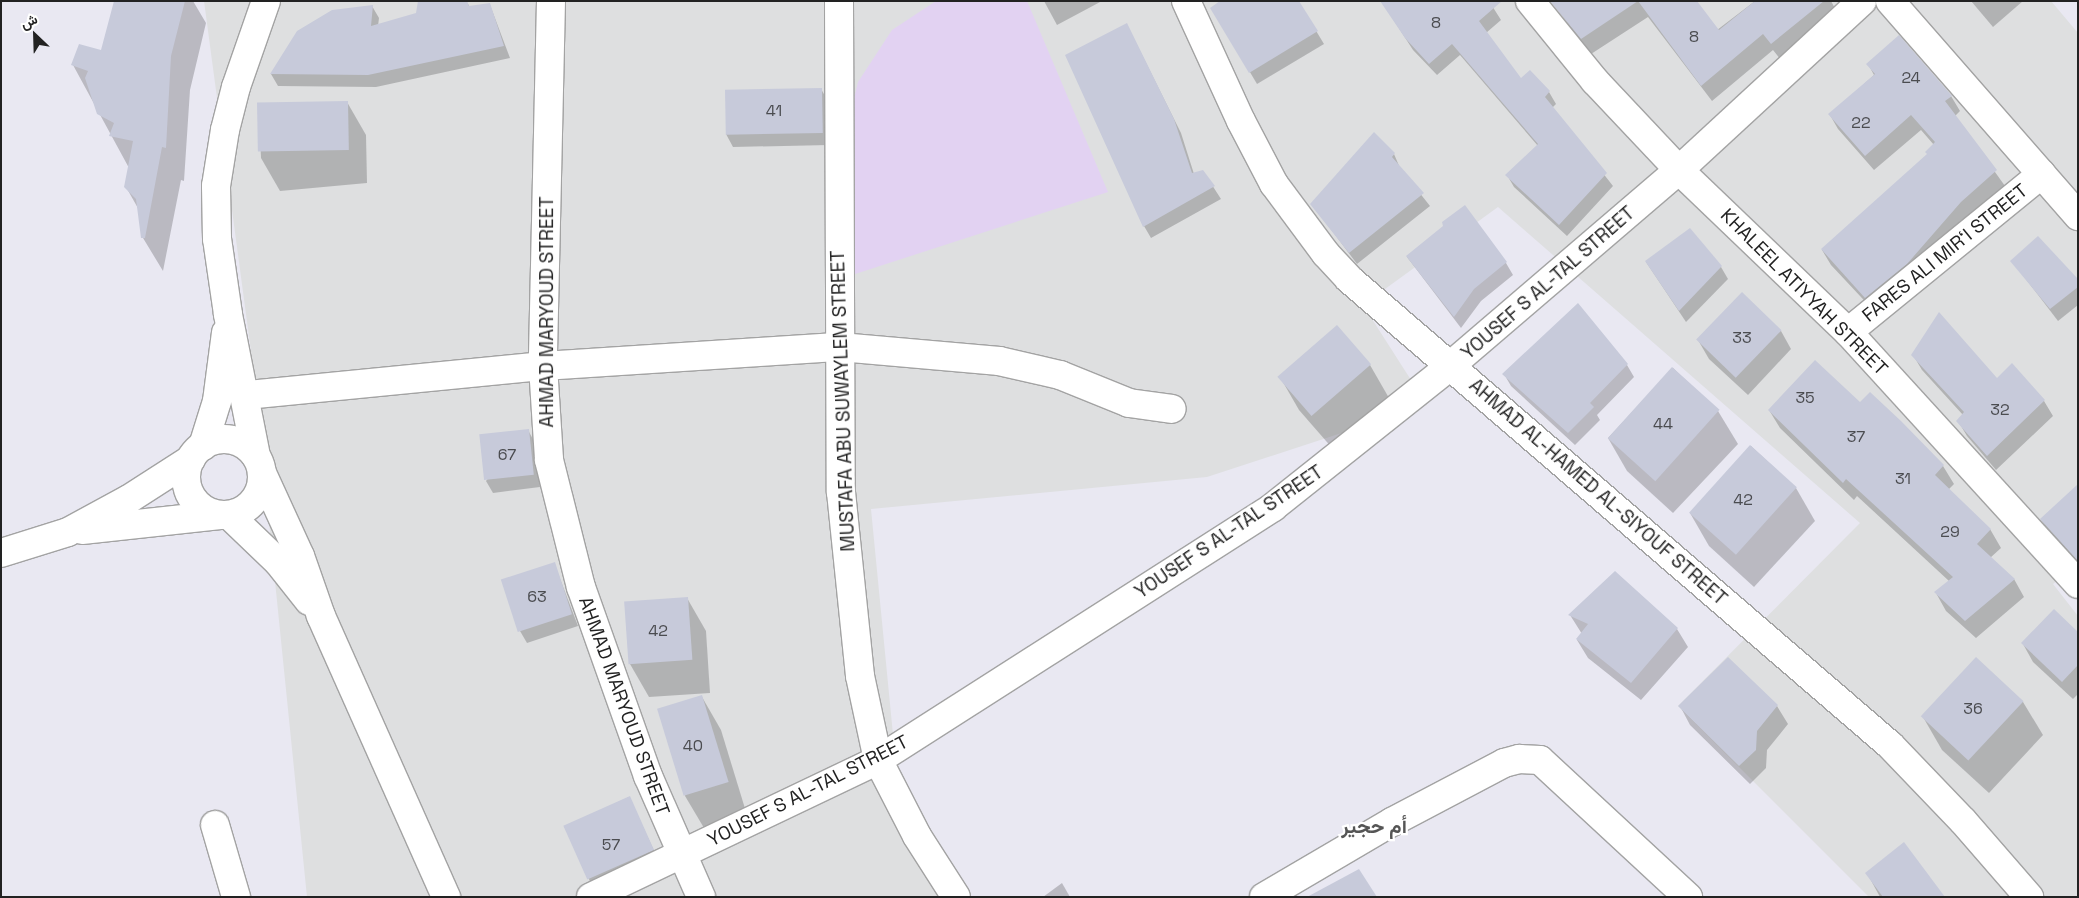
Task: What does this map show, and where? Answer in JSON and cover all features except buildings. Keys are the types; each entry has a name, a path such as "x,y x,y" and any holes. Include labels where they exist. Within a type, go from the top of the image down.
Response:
{"street":[{"path":"68,532 224,515 253,503 262,486 247,395 228,314 217,239 216,186 225,130 236,87 266,1"},
{"name":"AHMAD MARYOUD STREET","path":"551,1 543,366 549,460 581,587 648,776 680,855 701,897"},
{"name":"MUSTAFA ABU SUWAYLEM STREET","path":"839,1 842,492 849,582 860,676 878,760 917,836 956,897"},
{"name":"AHMAD AL-HAMED AL-SIYOUF STREET","path":"1186,1 1241,121 1274,184 1298,220 1349,279 1890,745 1963,821 2029,897"},
{"name":"KHALEEL ATIYYAH STREET","path":"1530,1 1595,80 1679,170 1848,332 2078,584"},
{"name":"YOUSEF S AL-TAL STREET","path":"591,897 878,760 1273,507 1450,366 1679,170 1862,1"},
{"path":"1890,1 2078,216"},
{"name":"FARES ALI MIR‘I STREET","path":"1848,332 2042,174"},
{"path":"228,314 217,401 186,477 190,494 202,508 224,515 279,564 321,616"},
{"path":"247,395 543,366 840,348 999,360 1060,374 1129,403 1172,409"},
{"path":"1,553 68,532 129,499 217,440 232,439 246,445 259,465 300,556 321,616 446,897"},
{"path":"1264,897 1392,822 1504,763 1519,759 1540,760 1688,897"},
{"path":"215,825 236,897"}],"shaded area":[{"path":"204,1 2051,1 2078,33 2078,564 2053,584 2078,616 2078,897 1869,897 1678,706 1860,523 1498,207 1363,305 1427,405 1207,477 871,509 899,796 968,897 307,897 254,374"},
{"path":"936,1 1027,1 1108,192 849,276 845,136 858,82 892,30"}],"district":[{"name":"أم حجير","path":"1374,826"}]}
